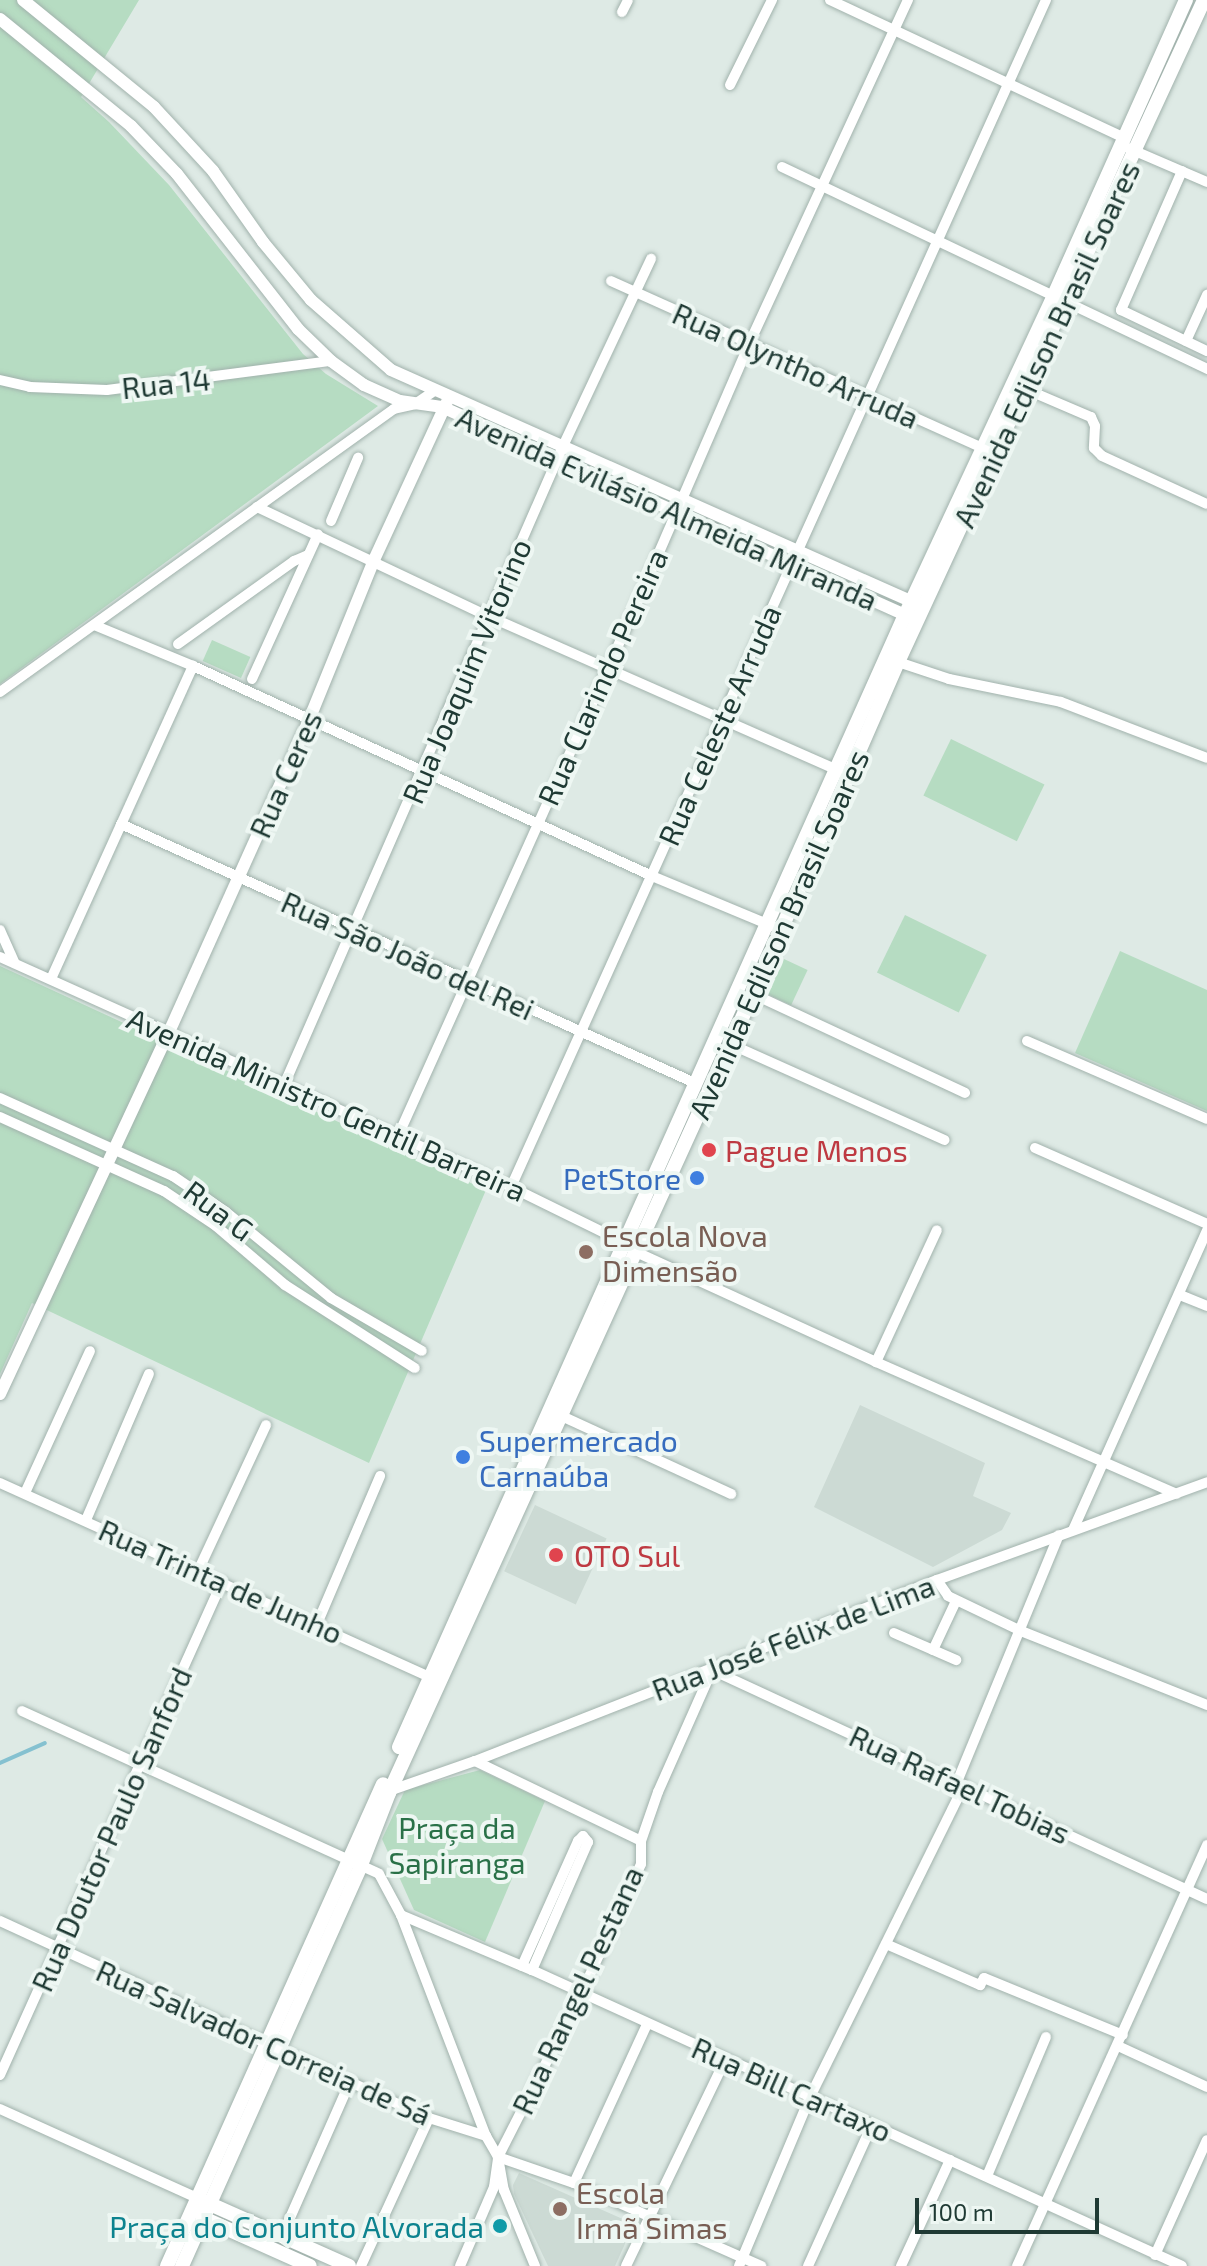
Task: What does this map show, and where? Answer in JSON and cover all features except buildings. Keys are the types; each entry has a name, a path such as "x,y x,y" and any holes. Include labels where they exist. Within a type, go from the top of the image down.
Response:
{"main road":[{"name":"Avenida Edilson Brasil Soares","path":"167,2266 204,2201 273,2047 384,1792 630,1248 767,924 898,662 914,611 1023,388 1122,141 1186,0"},
{"name":"Avenida Edilson Brasil Soares","path":"630,1248 782,930 842,772 914,611 981,447 1136,152 1204,0"},
{"name":"Avenida Edilson Brasil Soares","path":"182,2266 203,2218 204,2201"},
{"path":"204,2201 349,2266"},
{"path":"203,2218 310,2266"}],"street":[{"name":"Avenida Evilásio Almeida Miranda","path":"23,0 131,87 174,127 213,171 263,242 311,300 391,370 452,397 674,512 791,563 914,611"},
{"path":"622,12 628,0"},
{"path":"730,85 772,0"},
{"path":"830,0 1009,81 1122,141 1136,152 1207,182"},
{"name":"Rua Clarindo Pereira","path":"398,1136 749,344 908,0"},
{"name":"Rua Celeste Arruda","path":"511,1187 1046,0"},
{"name":"Avenida Evilásio Almeida Miranda","path":"0,19 131,126 177,174 298,329 331,361 383,395 415,404 442,407 680,498 797,549 914,611"},
{"path":"782,167 1207,369"},
{"path":"1182,171 1121,305 1124,313 1207,351"},
{"name":"Rua Joaquim Vitorino","path":"284,1085 488,616 651,259"},
{"name":"Rua Olyntho Arruda","path":"611,281 981,447"},
{"path":"1186,341 1207,295"},
{"name":"Rua 14","path":"0,380 41,388 107,390 331,361"},
{"path":"1023,388 1091,417 1095,426 1094,448 1102,456 1207,504"},
{"path":"0,692 394,409 415,404 436,390"},
{"name":"Rua Ceres","path":"0,1394 111,1148 169,1032 238,879 442,407 452,397"},
{"path":"252,679 308,555 325,530 358,458"},
{"path":"257,507 325,530 373,562 488,616 842,772"},
{"path":"178,644 294,561 308,555"},
{"path":"94,625 193,666 652,876 782,930"},
{"path":"898,662 949,679 1061,702 1207,758"},
{"path":"51,979 193,666"},
{"name":"Rua São João del Rei","path":"121,824 697,1084"},
{"path":"0,930 15,963"},
{"name":"Avenida Ministro Gentil Barreira","path":"0,957 511,1187 630,1248 876,1362 1176,1494"},
{"path":"753,994 965,1093"},
{"path":"1027,1041 1207,1119"},
{"path":"730,1044 945,1140"},
{"name":"Rua G","path":"0,1098 173,1176 226,1212 331,1298 422,1351"},
{"name":"Rua G","path":"0,1117 164,1191 216,1226 285,1285 415,1368"},
{"path":"1035,1148 1207,1224"},
{"path":"876,1362 937,1230"},
{"path":"1073,1530 1102,1459 1207,1231"},
{"path":"1180,1295 1207,1306"},
{"path":"403,1360 411,1345"},
{"path":"25,1493 90,1351"},
{"path":"86,1520 149,1374"},
{"path":"556,1414 731,1494"},
{"path":"198,1571 266,1425"},
{"path":"317,1624 380,1476"},
{"name":"Rua José Félix de Lima","path":"384,1792 475,1761 937,1580 1207,1482"},
{"name":"Rua Trinta de Junho","path":"0,1483 435,1679"},
{"path":"741,2262 810,2097 886,1944 960,1784 1059,1535"},
{"path":"937,1580 948,1596 956,1601 1205,1707"},
{"name":"Rua Doutor Paulo Sanford","path":"0,2075 222,1582"},
{"path":"933,1650 956,1601"},
{"path":"894,1633 956,1660"},
{"name":"Rua Rafael Tobias","path":"712,1670 1207,1899"},
{"name":"Rua Rangel Pestana","path":"460,2266 494,2187 498,2157 581,1994 641,1864 641,1841 712,1670"},
{"path":"22,1711 379,1874 401,1915 486,2136 498,2157 504,2190 535,2266"},
{"path":"475,1761 641,1841"},
{"path":"583,1836 588,1842 527,1968 578,1841 583,1836"},
{"path":"1017,2266 1207,1845"},
{"name":"Rua Bill Cartaxo","path":"401,1915 527,1968 1182,2266"},
{"name":"Rua Salvador Correia de Sá","path":"0,1921 429,2118 486,2136"},
{"path":"886,1944 980,1985 984,1978 1120,2041 1207,2087"},
{"path":"574,2183 647,2024"},
{"path":"987,2176 1046,2037"},
{"path":"626,2266 725,2060"},
{"path":"282,2236 350,2082"},
{"path":"0,2109 204,2201"},
{"path":"361,2266 429,2118"},
{"path":"808,2266 872,2125"},
{"path":"1155,2255 1207,2140"},
{"path":"498,2157 574,2183 741,2262 761,2266"},
{"path":"901,2266 950,2160"}],"shaded area":[{"path":"860,1405 985,1463 973,1496 1011,1513 1002,1530 933,1567 814,1507"},
{"name":"OTO Sul","path":"535,1505 607,1538 576,1605 504,1571"},
{"name":"Escola Irmã Simas","path":"519,2173 634,2224 615,2266 548,2266 514,2194 513,2185"}],"green space":[{"path":"0,0 139,0 81,97 169,185 303,354 326,374 378,406 0,684"},
{"path":"212,640 250,657 241,678 203,661"},
{"path":"951,739 1044,785 1017,841 923,796"},
{"path":"905,915 987,955 959,1012 877,973"},
{"path":"1120,951 1207,990 1207,1111 1075,1053"},
{"path":"784,959 808,970 791,1005 768,994"},
{"path":"0,966 486,1190 369,1463 32,1303 0,1374"},
{"name":"Praça da Sapiranga","path":"480,1770 545,1801 485,1942 414,1910 382,1839 405,1790"}],"waterway":[{"path":"0,1763 45,1743"}],"place":[{"name":"Pague Menos","path":"709,1150"},
{"name":"PetStore","path":"697,1178"},
{"name":"Escola Nova Dimensão","path":"586,1252"},
{"name":"Supermercado Carnaúba","path":"463,1457"},
{"name":"OTO Sul","path":"556,1555"},
{"name":"Escola Irmã Simas","path":"560,2209"},
{"name":"Praça do Conjunto Alvorada","path":"500,2226"}]}
